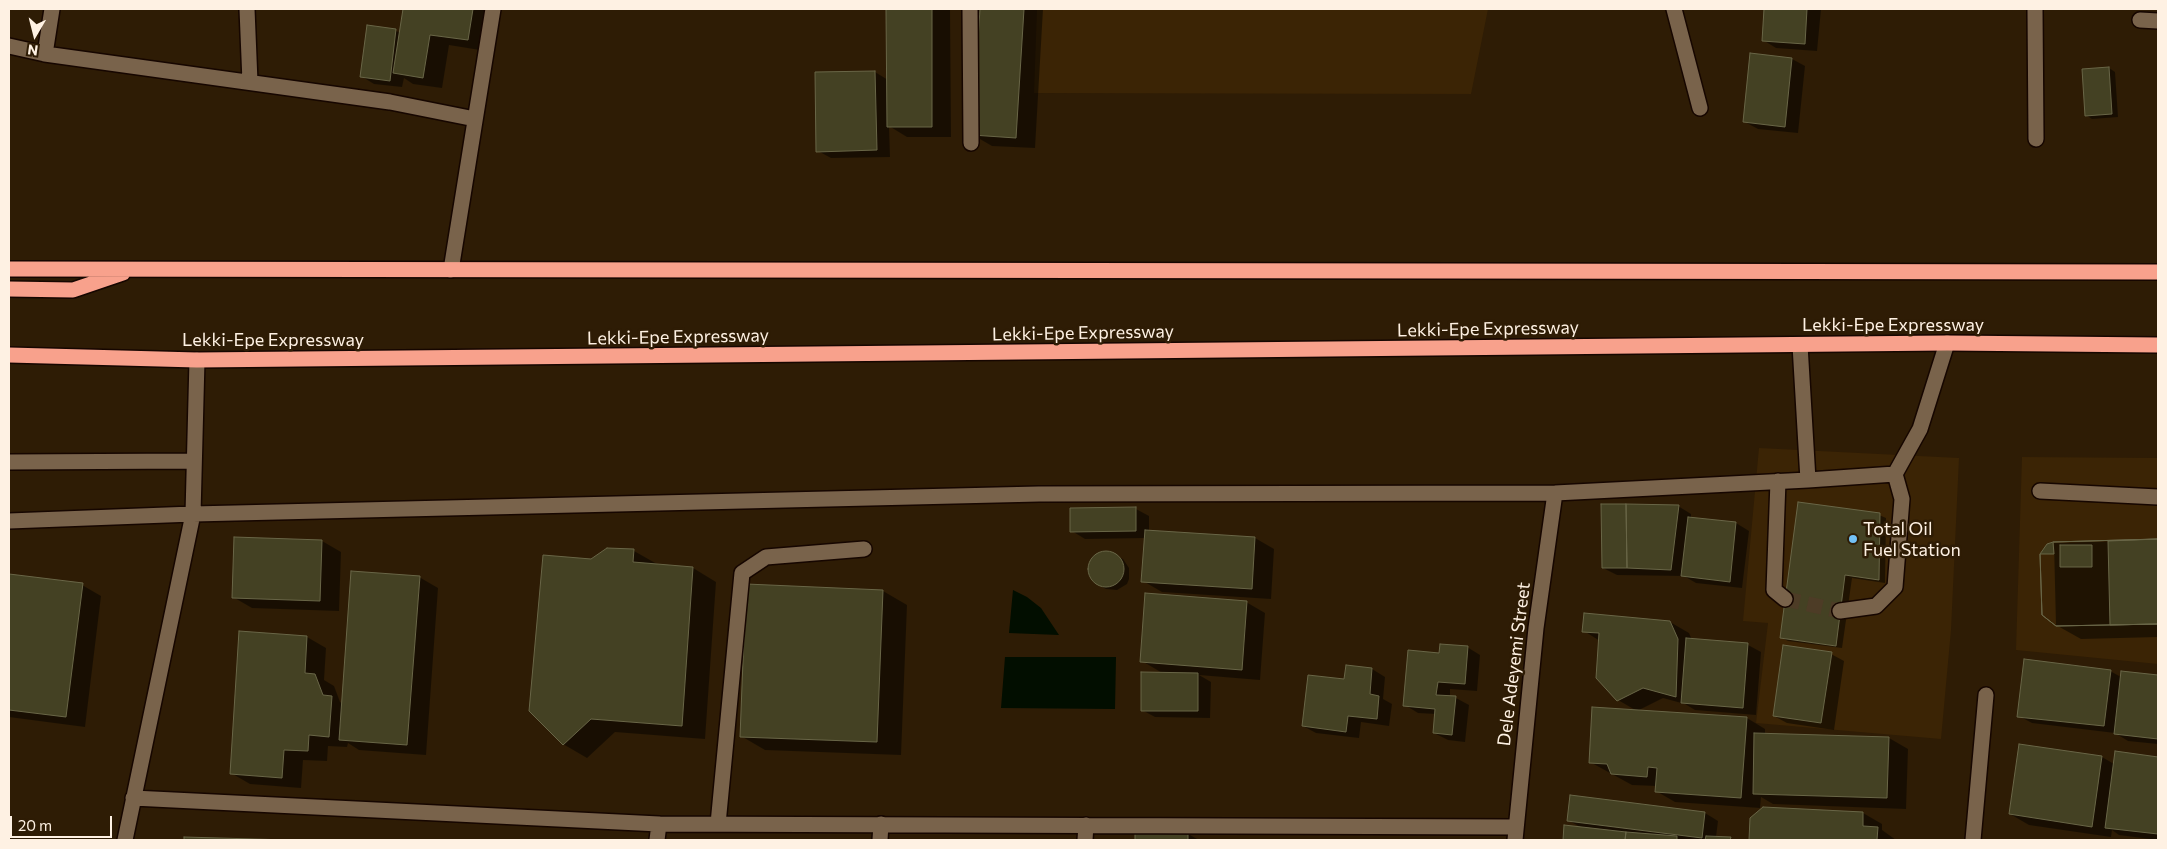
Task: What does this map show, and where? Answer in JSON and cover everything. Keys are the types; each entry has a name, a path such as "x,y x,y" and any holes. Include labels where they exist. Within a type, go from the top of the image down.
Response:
{"highway":[{"path":"9,268 2158,272"},
{"path":"9,289 73,290 136,269"},
{"name":"Lekki-Epe Expressway","path":"9,355 196,360 1800,344 2158,345"}],"street":[{"path":"45,54 52,9"},
{"path":"247,9 250,82"},
{"path":"451,270 494,9"},
{"path":"970,9 971,142"},
{"path":"1674,9 1700,108"},
{"path":"2035,9 2036,138"},
{"path":"2140,20 2158,21"},
{"path":"9,46 45,54 390,102 475,119"},
{"path":"1840,611 1876,606 1895,587 1902,499 1895,474 1920,429 1947,343"},
{"path":"1800,344 1808,480"},
{"path":"125,840 193,514 196,360"},
{"path":"9,462 193,461"},
{"path":"9,521 193,514 1039,494 1555,493 1895,474"},
{"path":"1778,481 1774,590 1785,598"},
{"path":"2040,492 2158,497"},
{"name":"Dele Adeyemi Street","path":"1515,834 1536,628 1555,493"},
{"path":"718,824 742,572 766,557 864,549"},
{"path":"1973,840 1986,695"},
{"path":"133,798 659,824 881,824 1085,833 1515,834"},
{"path":"657,840 659,824"},
{"path":"880,840 881,824"}],"shaded area":[{"path":"1037,9 1488,9 1471,94 1034,93"},
{"name":"Total Oil Fuel Station","path":"1759,448 1959,458 1951,630 1941,739 1756,723 1768,623 1743,621"},
{"path":"2022,457 2158,458 2158,664 2016,650"},
{"path":"1013,590 1027,597 1041,608 1059,635 1009,633"},
{"path":"1005,657 1116,657 1115,709 1001,708"}],"building":[{"path":"403,9 473,9 468,40 430,35 423,78 393,73"},
{"path":"886,9 932,9 932,127 887,127"},
{"path":"980,9 1024,9 1016,138 972,135"},
{"path":"1764,9 1807,9 1805,44 1762,41"},
{"path":"367,25 396,29 390,81 360,77"},
{"path":"1750,53 1792,58 1785,127 1743,122"},
{"path":"2109,67 2112,114 2085,116 2082,69"},
{"path":"875,71 877,150 816,152 815,72"},
{"path":"1798,502 1880,513 1879,580 1845,575 1836,646 1780,638"},
{"path":"1601,504 1626,504 1627,568 1602,568"},
{"path":"1626,504 1679,505 1671,570 1627,568"},
{"path":"1136,507 1136,531 1070,532 1070,508"},
{"path":"1688,517 1736,522 1730,582 1681,576"},
{"path":"1145,530 1255,537 1252,589 1141,582"},
{"path":"234,537 322,540 320,601 232,598"},
{"path":"2158,539 2158,624 2056,626 2042,615 2040,554 2047,544 2053,542"},
{"path":"2158,539 2158,624 2056,626 2042,615 2040,554 2054,554 2053,542"},
{"path":"2158,539 2158,624 2110,625 2108,541"},
{"path":"2060,545 2092,545 2092,567 2060,567"},
{"path":"607,548 634,549 633,562 693,567 682,726 591,719 563,745 529,711 543,555 591,559"},
{"path":"1106,551 1113,552 1119,556 1123,562 1123,576 1119,582 1113,586 1106,587 1099,586 1093,582 1089,576 1088,569 1089,562 1093,556 1099,552"},
{"path":"351,571 420,576 407,745 339,740"},
{"path":"9,574 83,583 66,717 9,710"},
{"path":"746,584 883,590 877,742 740,737"},
{"path":"1145,593 1247,601 1242,670 1140,662"},
{"path":"1584,613 1670,621 1678,639 1676,697 1643,688 1617,701 1596,678 1599,633 1582,632"},
{"path":"239,631 307,636 305,673 315,674 323,695 332,696 329,737 309,735 308,751 284,750 282,778 230,774"},
{"path":"1686,638 1748,643 1743,708 1681,703"},
{"path":"1440,644 1468,646 1465,684 1438,682 1436,695 1456,696 1452,735 1433,733 1435,709 1403,706 1408,650 1439,653"},
{"path":"1783,645 1832,652 1821,723 1773,716"},
{"path":"2024,659 2111,670 2104,726 2017,717"},
{"path":"1346,665 1372,668 1370,694 1379,696 1377,719 1348,716 1346,732 1302,726 1308,675 1344,679"},
{"path":"2121,671 2158,675 2158,739 2114,734"},
{"path":"1141,672 1198,673 1198,711 1141,711"},
{"path":"1592,707 1747,717 1741,798 1655,792 1657,768 1648,767 1647,777 1611,774 1607,764 1589,763"},
{"path":"1754,733 1889,737 1887,798 1753,794"},
{"path":"2019,744 2102,756 2092,827 2009,814"},
{"path":"2115,751 2158,757 2158,834 2105,828"},
{"path":"1570,795 1705,812 1702,838 1567,821"},
{"path":"1763,807 1863,812 1863,826 1878,827 1877,840 1749,840 1750,818"},
{"path":"1564,825 1626,832 1625,840 1563,840"},
{"path":"1626,832 1677,836 1677,840 1625,840"},
{"path":"1135,833 1188,833 1188,840 1135,840"},
{"path":"1706,836 1731,837 1730,840 1705,840"},
{"path":"184,837 289,840 184,840"}],"tunnel":[{"path":"1785,599 1840,611"}],"place":[{"name":"Total Oil Fuel Station","path":"1853,539"}]}
